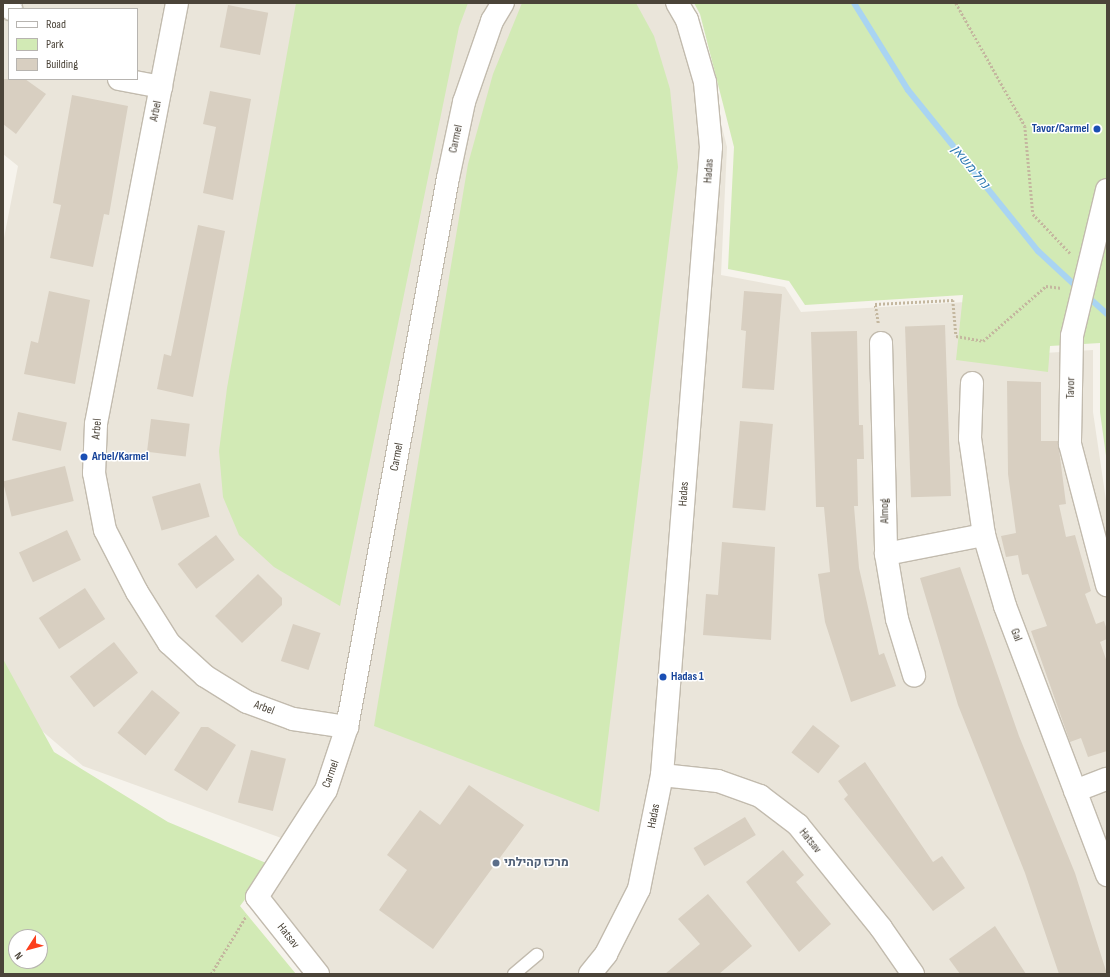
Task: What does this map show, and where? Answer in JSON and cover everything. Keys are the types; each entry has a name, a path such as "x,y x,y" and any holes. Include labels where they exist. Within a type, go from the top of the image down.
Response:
{"street":[{"name":"Arbel","path":"177,3 96,424 94,473 105,530 137,592 169,643 206,676 247,702 293,719 348,726"},
{"name":"Carmel","path":"257,898 326,790 348,726 464,102 492,21 503,3"},
{"name":"Hadas","path":"590,974 606,954 639,890 662,775 711,147 705,82 686,20 678,3"},
{"path":"124,80 161,87"},
{"name":"Tavor","path":"1107,190 1072,336 1070,444 1107,585"},
{"name":"Almog","path":"881,343 886,554 897,619 914,675"},
{"name":"Gal","path":"972,384 970,438 984,535 1005,606 1107,876"},
{"path":"886,554 984,535"},
{"name":"Hatsav","path":"662,775 718,781 760,796 798,825 881,928 913,974"},
{"path":"1075,791 1107,779"},
{"name":"Hatsav","path":"257,898 318,974"}],"lane":[{"path":"514,974 537,955"}],"path":[{"path":"956,3 1025,126 1033,214 1073,257"},
{"path":"881,343 875,304 953,300 956,336 983,341 1046,286 1082,294"},
{"path":"211,974 257,898"}],"shaded area":[{"path":"3,3 686,3 694,17 727,147 721,275 785,287 801,312 982,301 979,357 1093,350 1093,412 1107,507 1107,974 304,974 262,914 284,839 83,766 34,724 3,681 3,243 18,166 3,154"}],"green space":[{"path":"296,3 468,3 459,27 340,606 274,567 239,535 223,497 219,451 227,388"},
{"path":"522,3 636,3 654,36 670,89 678,167 599,812 374,726 468,164 493,74"},
{"path":"694,3 1107,3 1107,463 1100,412 1100,343 1050,346 1048,372 956,360 963,295 805,305 789,281 728,269 734,147 700,14"},
{"path":"3,659 54,752 168,822 271,865 240,906 296,974 3,974"}],"building":[{"path":"228,5 268,13 260,55 220,47"},
{"path":"3,79 26,80 46,94 16,134 3,124"},
{"path":"210,91 251,99 233,200 203,193 216,127 203,124"},
{"path":"72,95 128,106 109,215 104,214 93,267 50,258 61,205 53,203"},
{"path":"198,225 225,231 193,397 157,389 164,354 171,356"},
{"path":"49,291 90,300 75,384 24,374 31,341 38,343"},
{"path":"744,291 782,294 774,390 742,388 746,331 741,330"},
{"path":"945,325 951,496 911,497 905,326"},
{"path":"857,331 859,425 863,425 864,459 857,459 858,506 854,506 859,568 879,655 884,653 896,686 851,702 825,622 818,574 830,572 824,507 816,507 811,332"},
{"path":"1007,381 1041,382 1041,441 1058,441 1066,504 1059,505 1066,537 1075,535 1091,591 1085,594 1096,624 1104,621 1107,630 1107,639 1100,642 1107,662 1107,751 1088,757 1081,738 1070,742 1031,631 1047,626 1028,574 1022,575 1018,555 1006,557 1001,536 1016,533 1008,474"},
{"path":"18,412 67,422 61,451 12,440"},
{"path":"151,419 190,424 186,457 147,452"},
{"path":"740,421 773,424 765,511 732,508"},
{"path":"65,466 74,501 12,516 3,481"},
{"path":"200,483 210,517 162,530 152,497"},
{"path":"67,530 81,560 33,582 19,552"},
{"path":"216,535 235,560 196,589 178,564"},
{"path":"722,542 775,547 771,640 703,635 706,594 718,595"},
{"path":"960,567 1019,736 1075,873 1107,974 1059,974 1025,873 958,705 920,578"},
{"path":"258,574 282,598 282,605 242,643 215,616"},
{"path":"85,588 105,619 59,649 39,618"},
{"path":"293,624 321,633 309,670 281,661"},
{"path":"114,642 138,673 94,707 70,676"},
{"path":"152,690 180,713 145,755 117,733"},
{"path":"813,725 840,746 818,774 791,753"},
{"path":"201,727 208,727 236,745 207,791 174,770"},
{"path":"251,750 286,759 273,811 238,802"},
{"path":"865,762 933,862 942,856 965,888 933,911 844,799 848,795 838,781"},
{"path":"469,785 524,825 433,949 379,910 407,870 387,855 420,810 440,825"},
{"path":"745,817 756,835 704,866 694,848"},
{"path":"783,850 804,875 796,882 831,924 799,952 746,882"},
{"path":"708,894 752,946 719,974 665,974 700,944 678,919"},
{"path":"995,926 1026,974 960,974 949,959"}],"waterway":[{"name":"נחל משאן","path":"854,3 908,90 1038,251 1078,288"},
{"name":"נחל משאן","path":"1087,296 1107,314"}],"place":[{"name":"Tavor/Carmel","path":"1097,129"},
{"name":"Arbel/Karmel","path":"84,457"},
{"name":"Hadas 1","path":"663,677"},
{"name":"מרכז קהילתי","path":"496,863"}]}
